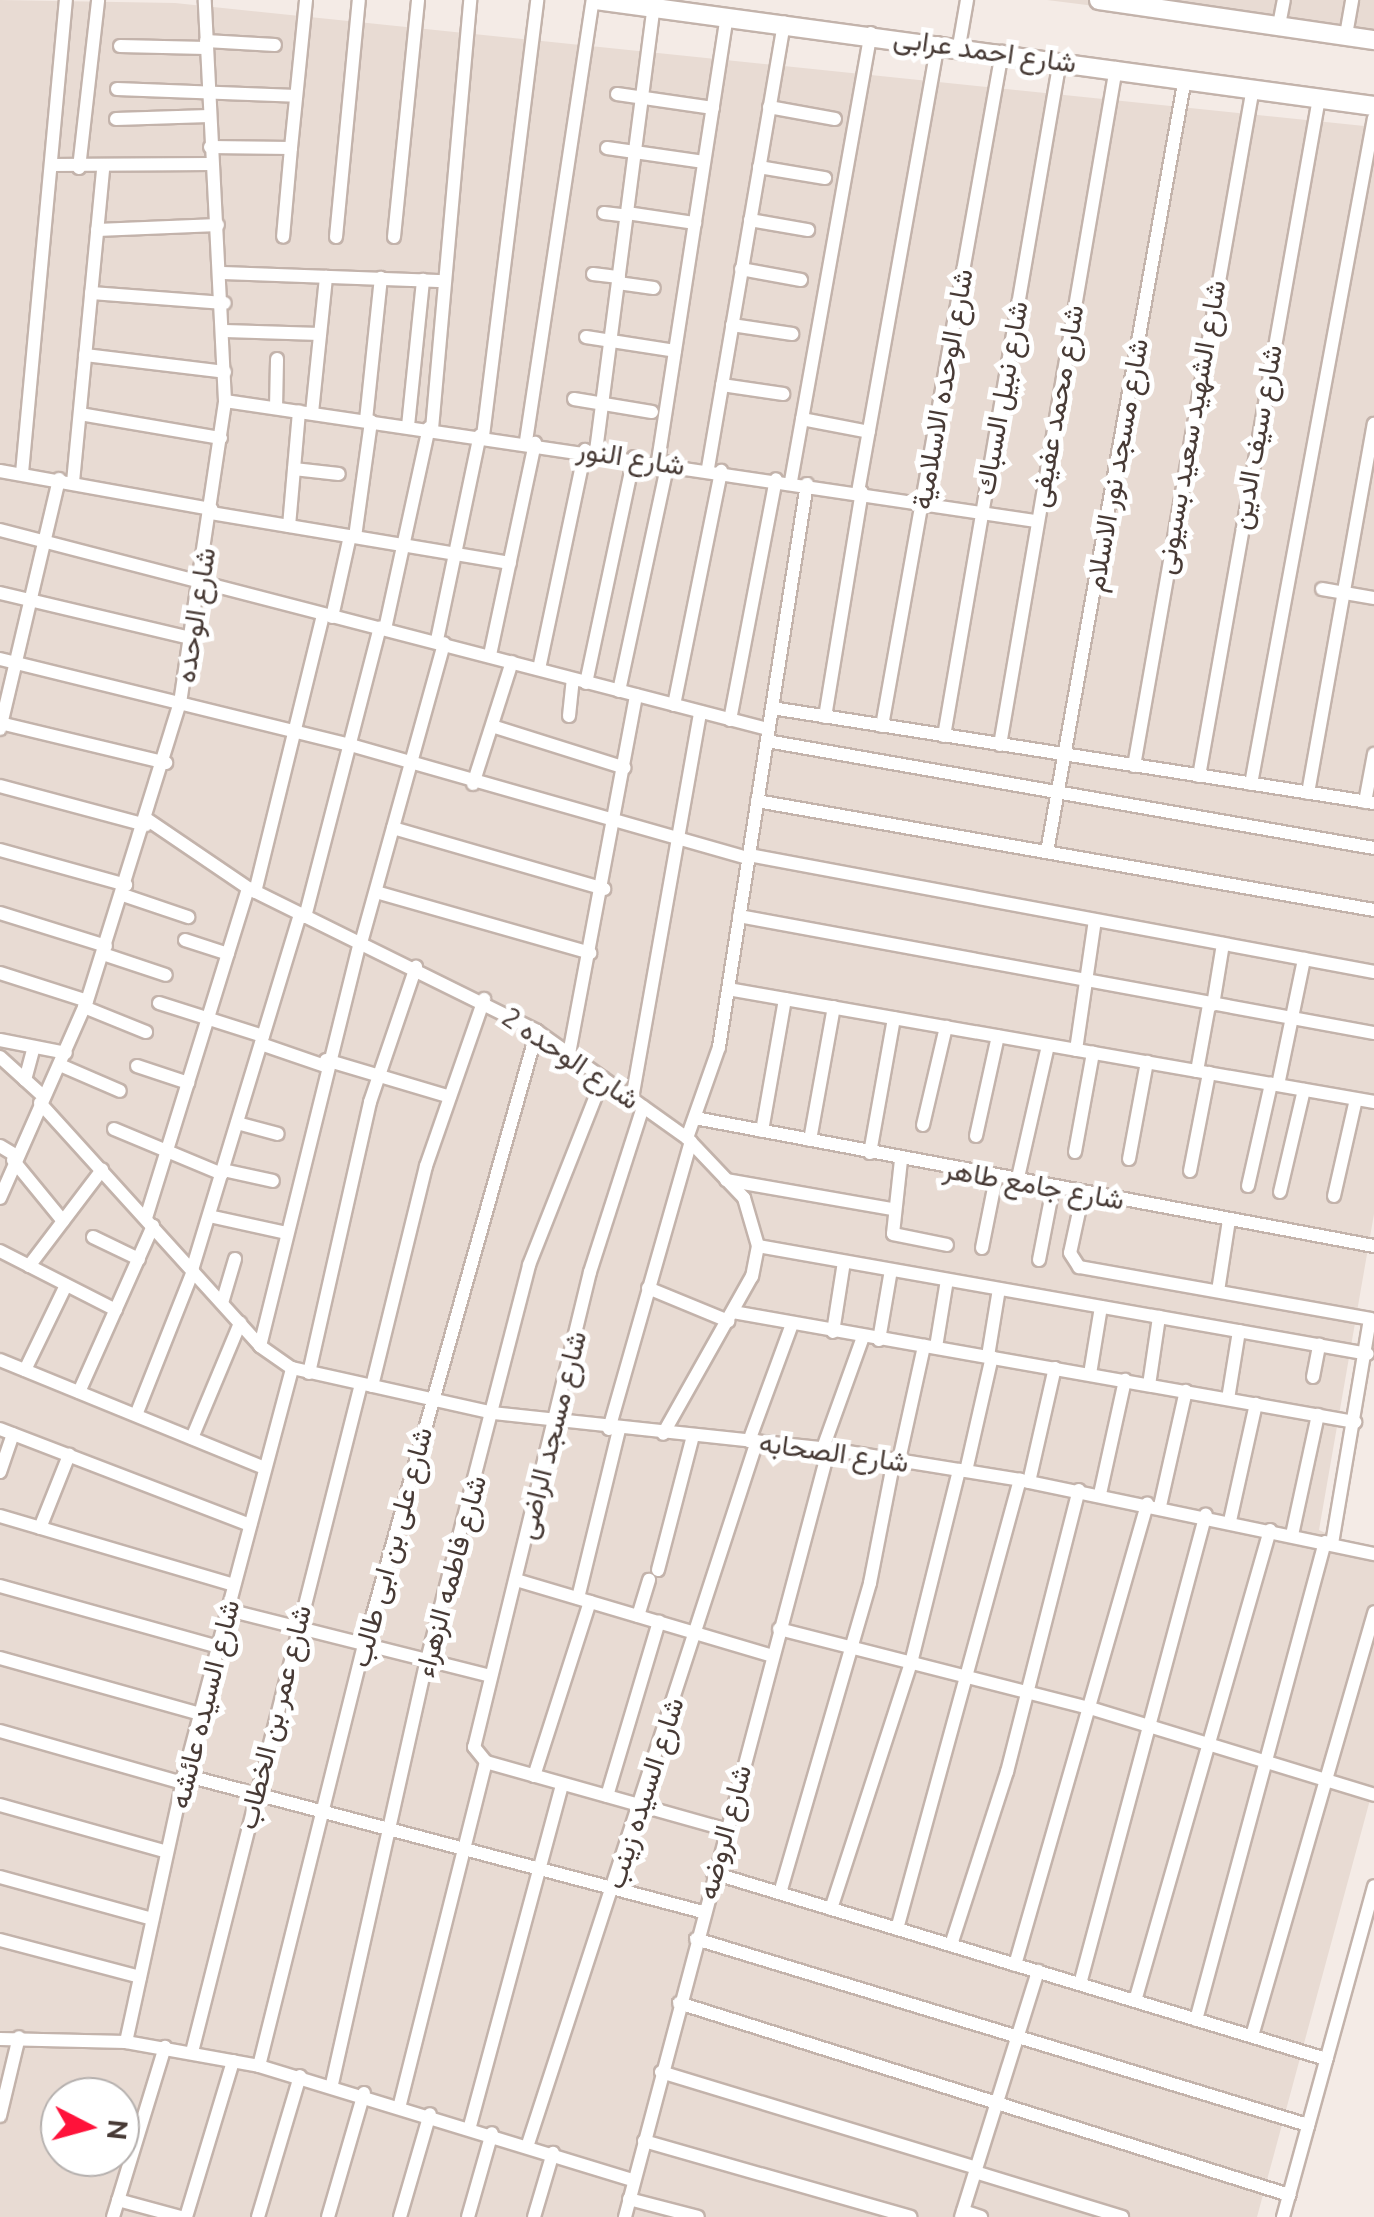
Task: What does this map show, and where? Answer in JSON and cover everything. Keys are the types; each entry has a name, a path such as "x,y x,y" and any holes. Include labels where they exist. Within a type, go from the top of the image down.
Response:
{"street":[{"path":"22,473 66,0"},
{"path":"80,168 98,0"},
{"name":"شارع الوحده","path":"0,1198 14,1157 63,1059 105,950 166,764 191,638 225,402 225,303 210,147 204,0"},
{"path":"282,237 306,0"},
{"path":"336,237 359,0"},
{"path":"394,237 418,0"},
{"path":"136,1415 193,1271 354,746 404,545 431,429 470,0"},
{"path":"260,1346 326,1063 411,764 459,554 482,435 537,0"},
{"path":"490,656 531,442 594,0"},
{"name":"شارع احمد عرابى","path":"594,0 871,33 1374,106"},
{"path":"959,46 967,0"},
{"path":"1098,0 1212,8 1279,25 1374,40"},
{"path":"1279,25 1284,0"},
{"path":"1346,35 1352,0"},
{"path":"539,669 602,404 654,6"},
{"path":"619,691 663,462 675,351 728,15"},
{"path":"674,705 714,470 722,385 784,22"},
{"path":"730,720 784,480 802,420 871,33"},
{"path":"825,716 869,432 938,44"},
{"path":"120,46 275,45"},
{"name":"شارع الوحده الاسلامية","path":"882,726 1002,52"},
{"name":"شارع نبيل السباك","path":"944,736 1060,60"},
{"name":"شارع محمد عفيفى","path":"1000,745 1116,68"},
{"name":"شارع مسجد نور الاسلام","path":"1048,852 1185,78"},
{"name":"شارع الشهيد سعيد بسيونى","path":"1134,766 1252,88"},
{"path":"117,90 296,96"},
{"path":"617,94 713,108"},
{"name":"شارع سيف الدين","path":"1199,776 1319,98"},
{"path":"769,107 835,119"},
{"path":"116,119 209,116"},
{"path":"1251,784 1374,118"},
{"path":"210,147 291,148"},
{"path":"607,148 704,162"},
{"path":"50,166 102,170 212,164"},
{"path":"759,166 825,178"},
{"path":"74,482 102,170"},
{"path":"604,213 695,222"},
{"path":"750,220 808,230"},
{"path":"97,230 218,225"},
{"path":"742,269 801,280"},
{"path":"222,273 445,280"},
{"path":"593,274 654,288"},
{"path":"289,526 294,468 320,334 326,276"},
{"path":"79,1392 138,1259 150,1222 166,1151 251,890 353,537 381,278"},
{"path":"408,426 423,280"},
{"path":"91,293 225,303"},
{"path":"732,326 792,334"},
{"path":"226,331 320,334"},
{"path":"586,337 675,351"},
{"path":"85,355 225,372"},
{"path":"276,408 277,360"},
{"path":"722,385 783,394"},
{"path":"574,399 652,412"},
{"name":"شارع النور","path":"225,402 590,450 1036,521"},
{"path":"80,414 222,438"},
{"path":"802,420 869,432"},
{"path":"1308,793 1374,424"},
{"path":"569,716 634,457"},
{"path":"294,468 339,474"},
{"path":"0,471 510,563"},
{"path":"58,479 0,725 166,764"},
{"path":"534,1776 584,1600 614,1429 648,1288 695,1118 715,1067 807,484"},
{"path":"0,530 200,584 441,641 730,720 768,735 1374,848"},
{"path":"1322,589 1374,598"},
{"path":"0,593 191,638"},
{"path":"0,659 354,746 681,842 1374,972"},
{"path":"473,784 512,662"},
{"path":"569,1054 604,889 636,695"},
{"path":"772,708 1370,803 1374,754"},
{"name":"شارع مسجد الراضى","path":"486,1762 474,1748 590,1272 638,1103 700,712"},
{"path":"492,726 625,768"},
{"name":"شارع الوحده 2","path":"0,786 147,823 251,890 484,998 537,1031 689,1140 726,1180 755,1221 758,1246"},
{"path":"757,801 1374,910"},
{"path":"393,828 604,889"},
{"path":"0,850 125,890 188,917"},
{"path":"376,892 590,953"},
{"path":"0,913 166,975"},
{"path":"739,916 1086,983 1374,1033"},
{"path":"1076,1050 1096,920"},
{"path":"184,940 228,954"},
{"path":"1190,1171 1211,1005 1223,944"},
{"path":"1248,1186 1304,959"},
{"path":"309,1373 379,1076 416,968"},
{"path":"0,973 86,1004 146,1032"},
{"path":"728,988 1374,1102"},
{"name":"شارع عمر بن الخطاب","path":"192,2052 296,1628 450,1097 484,998"},
{"path":"762,1131 786,999"},
{"path":"159,1003 326,1063 450,1097"},
{"path":"810,1140 834,1007"},
{"path":"870,1153 894,1018"},
{"path":"923,1126 946,1027"},
{"name":"شارع على بن ابى طالب","path":"259,2066 430,1399 537,1031"},
{"path":"976,1136 998,1036"},
{"path":"0,1040 34,1047 63,1059 120,1091"},
{"path":"1017,1182 1048,1045"},
{"path":"25,1080 34,1047"},
{"path":"1075,1152 1094,1053"},
{"name":"شارع الصحابه","path":"0,1057 25,1080 260,1346 292,1368 493,1413 614,1429 826,1448 1080,1490 1374,1554"},
{"path":"1129,1159 1147,1062"},
{"path":"137,1066 188,1082"},
{"name":"شارع فاطمه الزهراء","path":"332,2084 427,1660 529,1265 604,1078"},
{"path":"1280,1192 1304,1090"},
{"path":"1334,1196 1356,1099"},
{"name":"شارع جامع طاهر","path":"695,1118 1017,1182 1374,1246"},
{"path":"237,1123 278,1134"},
{"path":"114,1129 222,1172 274,1181"},
{"path":"0,1146 14,1157 63,1221"},
{"path":"901,1160 893,1234 946,1244"},
{"path":"29,1266 102,1170"},
{"path":"982,1248 996,1178"},
{"path":"726,1180 894,1209"},
{"path":"1039,1260 1054,1188"},
{"path":"1082,1194 1070,1253 1079,1268 1363,1316 1372,1326 1329,1543 1196,2020"},
{"path":"209,1216 287,1233"},
{"path":"1218,1291 1229,1220"},
{"path":"93,1237 138,1259"},
{"path":"663,1434 730,1316 758,1246 1368,1354"},
{"path":"0,1251 116,1310"},
{"path":"222,1303 235,1259"},
{"path":"832,1332 844,1262"},
{"path":"879,1340 891,1270"},
{"path":"780,1893 852,1646 896,1460 947,1280"},
{"path":"25,1370 66,1285"},
{"path":"648,1288 730,1316 930,1346 1355,1422"},
{"path":"832,1909 912,1660 963,1471 990,1357 999,1289"},
{"path":"1090,1374 1101,1307"},
{"path":"1148,1385 1159,1317"},
{"path":"192,1438 240,1323"},
{"name":"شارع السيده زينب","path":"528,2144 698,1634 753,1441 792,1324"},
{"path":"1228,1399 1239,1331"},
{"name":"شارع الروضه","path":"625,2217 826,1448 863,1337"},
{"path":"1313,1377 1318,1346"},
{"path":"0,1360 265,1468"},
{"name":"شارع السيده عائشه","path":"126,2042 183,1779 292,1368"},
{"path":"897,1929 1055,1368"},
{"path":"1100,1494 1125,1380"},
{"path":"1015,1964 1186,1391"},
{"path":"1230,1520 1256,1404"},
{"path":"1292,1535 1318,1416"},
{"path":"0,1472 7,1431 250,1525"},
{"path":"638,1616 654,1575 693,1436"},
{"path":"40,1528 69,1455"},
{"path":"952,1945 1028,1691 1080,1490"},
{"path":"1080,1984 1154,1726 1206,1515"},
{"path":"0,1516 234,1586"},
{"path":"1135,2001 1270,1530"},
{"path":"516,1580 772,1656"},
{"path":"0,1586 218,1647"},
{"path":"228,1610 492,1676"},
{"path":"1252,2036 1374,1612"},
{"path":"607,1796 660,1622"},
{"path":"779,1629 1090,1708 1374,1795"},
{"path":"0,1658 200,1714"},
{"path":"0,1731 183,1779 256,1791 702,1912"},
{"path":"400,2104 486,1762 724,1830"},
{"path":"470,2126 562,1784"},
{"path":"0,1805 167,1852"},
{"path":"712,1873 1326,2059"},
{"path":"0,1877 152,1918"},
{"path":"1283,2217 1374,1886"},
{"path":"696,1939 1308,2125"},
{"path":"0,1940 140,1977"},
{"path":"981,2217 962,2214 1038,1971"},
{"path":"679,2003 1289,2195"},
{"path":"0,2116 20,2037"},
{"path":"0,2039 126,2042 233,2060 364,2093 634,2182"},
{"path":"113,2217 164,2048"},
{"path":"118,2200 183,2217 233,2060"},
{"path":"662,2072 1122,2217"},
{"path":"258,2217 300,2076"},
{"path":"328,2217 364,2093"},
{"path":"400,2217 430,2114"},
{"path":"468,2217 492,2133"},
{"path":"644,2141 910,2217"},
{"path":"534,2217 552,2153"},
{"path":"629,2199 698,2217"}],"shaded area":[{"path":"0,0 175,3 1374,127 1374,1214 1319,1530 1374,1556 1374,1785 1257,2217 0,2217"},
{"path":"1047,0 1374,0 1374,41"}]}
